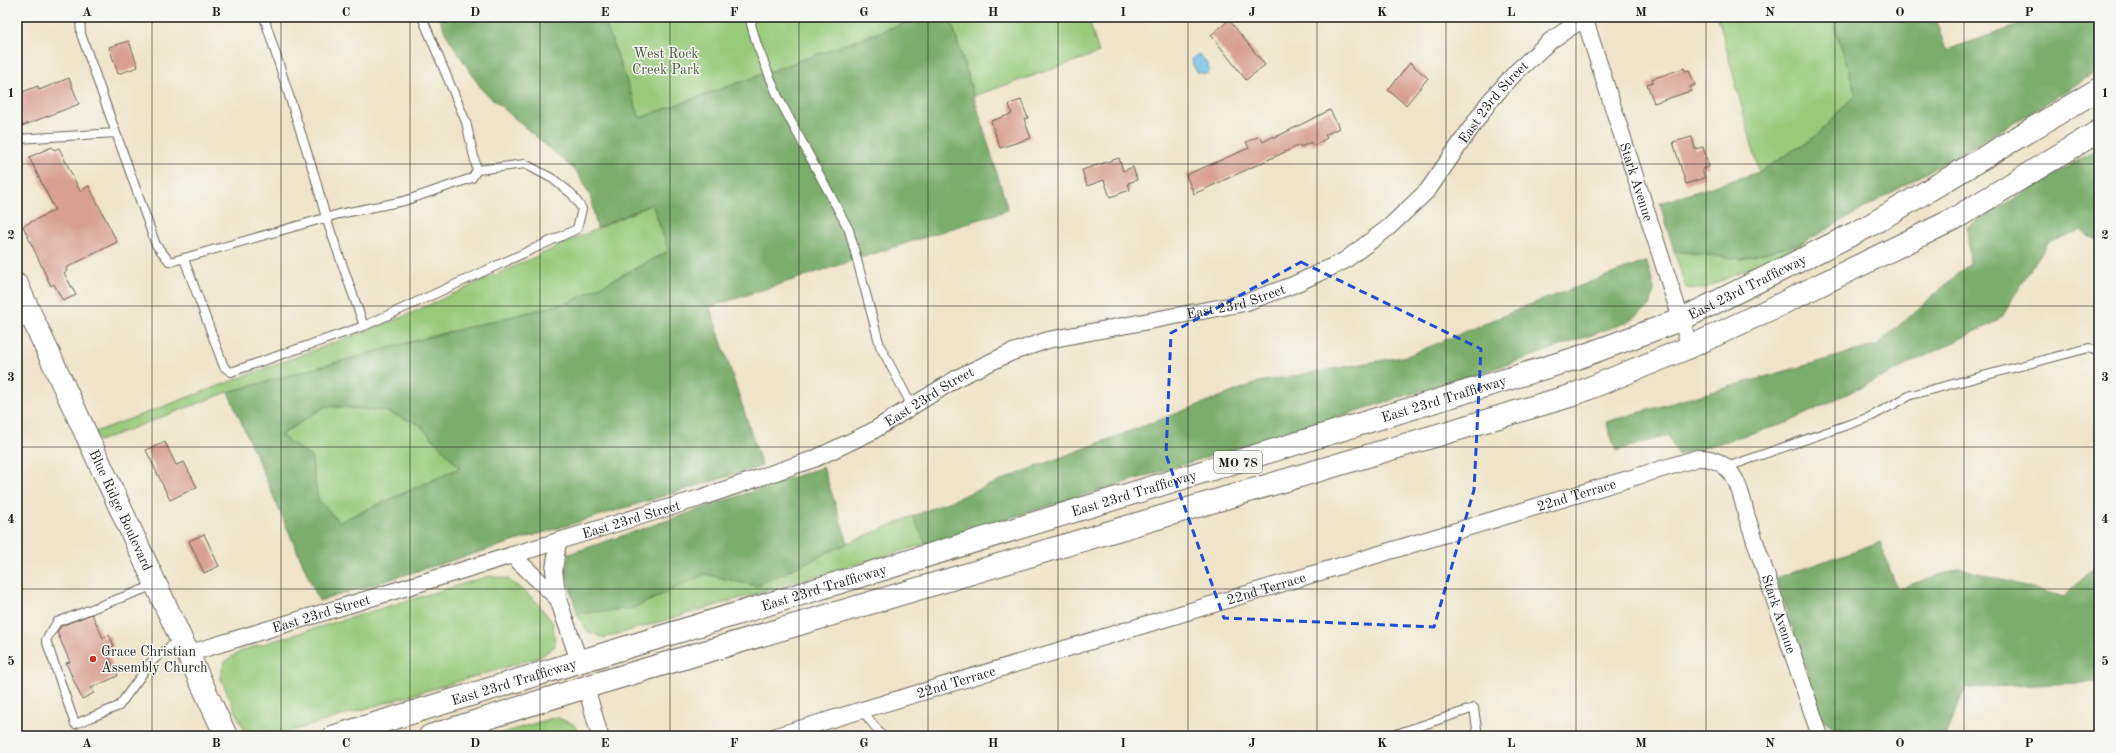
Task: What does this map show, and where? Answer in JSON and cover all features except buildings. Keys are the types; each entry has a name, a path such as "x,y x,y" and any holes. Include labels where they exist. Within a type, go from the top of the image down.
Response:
{"main road":[{"name":"East 23rd Trafficway","path":"335,736 578,661 1430,404 1577,358 1680,320 1867,227 2099,89"},
{"name":"East 23rd Trafficway","path":"430,736 586,687 1570,396 1690,347 1954,219 2099,131"},
{"name":"Blue Ridge Boulevard","path":"17,285 24,318 157,585 224,733"}],"street":[{"name":"East 23rd Street","path":"184,646 512,555 700,498 814,459 871,432 959,376 1010,353 1048,340 1244,304 1293,285 1344,261 1388,228 1428,190 1489,102 1516,72 1550,41 1585,17"},
{"name":"Stark Avenue","path":"1585,17 1680,320 1690,347"},
{"name":"22nd Terrace","path":"776,736 1698,458 1710,458 1727,467"},
{"name":"Stark Avenue","path":"1727,467 1742,492 1749,522 1820,736"},
{"path":"558,541 554,570 558,599 578,661"},
{"path":"512,555 558,599"},
{"path":"586,687 600,736"}],"lane":[{"path":"80,17 81,34 156,246 170,262 326,218 404,201 472,178 477,170 466,122 422,17"},
{"path":"264,17 315,177 326,218 364,326"},
{"path":"753,17 751,24 757,45 778,97 849,230 880,346 912,406"},
{"path":"17,139 116,133"},
{"path":"184,259 224,367 232,372 364,326 577,229 582,209 572,194 553,178 525,164 477,170"},
{"path":"1727,467 1870,417 1911,395 2089,348 2099,352"},
{"path":"157,585 57,622 46,640 75,724 118,706 151,662 184,646"},
{"path":"1390,736 1474,708 1478,736"},
{"path":"862,710 882,736"}],"highlighted area":[{"path":"1301,262 1481,349 1474,490 1434,627 1224,618 1166,455 1171,333"}],"green space":[{"path":"439,17 603,17 640,118 922,17 950,17 1008,210 710,307 762,466 319,601 228,392 433,336 570,302 669,251 652,204 597,228 590,195 577,172 482,90 446,34","holes":["326,406 381,410 419,424 460,468 339,522 318,499 311,457 280,435"]},
{"name":"West Rock Creek Park","path":"603,17 922,17 640,118"},
{"path":"950,17 1088,17 1099,53 974,96"},
{"path":"1718,17 1832,17 1856,94 1815,137 1759,172"},
{"path":"1832,17 1935,17 1946,50 2043,17 2099,17 2099,70 2034,111 1805,242 1742,259 1674,251 1660,203 1759,172 1815,137 1856,94"},
{"path":"2099,148 2099,241 2081,231 2048,243 1999,320 1787,423 1678,455 1668,435 1616,451 1606,422 1877,345 1970,263 1967,227"},
{"path":"652,204 669,251 570,302 433,336 228,392 99,441 95,432 400,318"},
{"path":"1805,242 1704,289 1686,288 1674,251 1742,259"},
{"path":"1647,261 1654,290 1650,306 1628,322 1515,362 926,544 913,516 1012,476 1259,382 1407,356 1534,303"},
{"path":"326,406 382,410 419,424 460,468 339,522 318,499 311,457 280,436"},
{"path":"823,467 848,543 756,586 705,574 634,608 577,614 566,573 569,554"},
{"path":"913,516 926,544 604,638 587,631 577,614 634,608 705,574 756,586 848,543"},
{"path":"1880,542 1897,589 1960,568 2064,597 2099,563 2099,682 1965,688 1945,736 1846,736 1822,719 1776,578"},
{"path":"489,576 508,579 535,600 553,623 555,646 540,657 274,736 247,736 220,677 225,661 243,650"},
{"path":"556,717 573,724 581,736 492,736"}],"water":[{"path":"1199,54 1205,60 1210,71 1207,74 1197,72 1193,65 1192,58"}],"place":[{"name":"Grace Christian Assembly Church","path":"93,659"}]}
